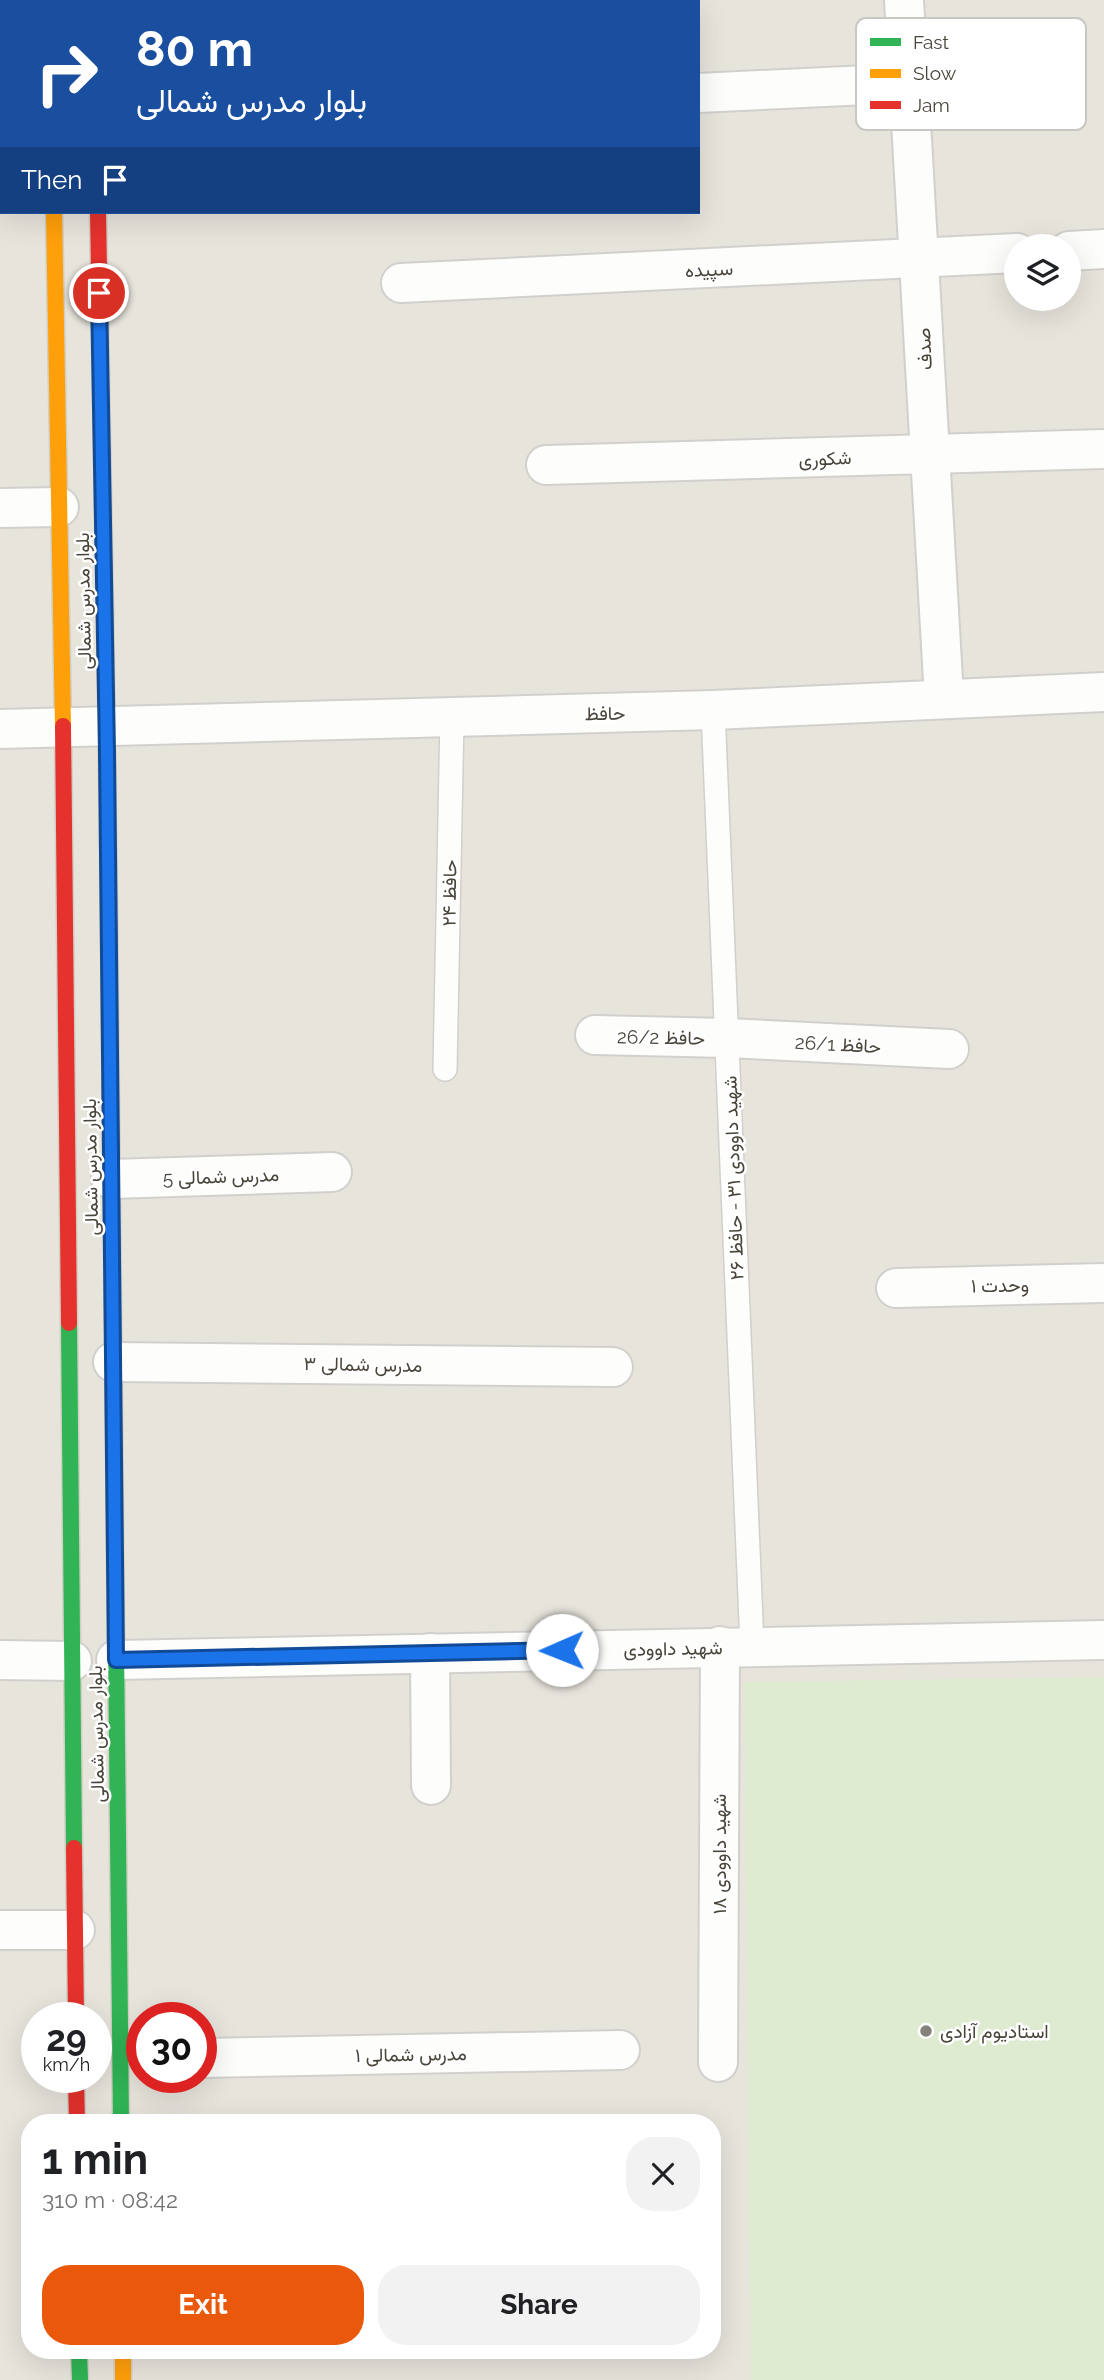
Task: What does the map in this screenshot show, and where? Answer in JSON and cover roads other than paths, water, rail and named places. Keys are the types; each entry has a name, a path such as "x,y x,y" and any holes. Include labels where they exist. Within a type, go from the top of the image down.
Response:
{"main road":[{"name":"بلوار مدرس شمالی","path":"54,214 63,726 76,2002"},
{"name":"بلوار مدرس شمالی","path":"98,214 107,725 116,1660 129,2002"},
{"name":"بلوار مدرس شمالی","path":"122,2114 126,2092"},
{"path":"76,2093 77,2114"},
{"path":"79,2359 80,2380"},
{"path":"123,2359 123,2380"}],"street":[{"name":"صدف","path":"904,0 905,18"},
{"path":"700,93 856,86"},
{"name":"صدف","path":"912,130 944,698"},
{"path":"1081,250 1104,249"},
{"name":"سپیده","path":"401,284 1004,254"},
{"name":"شکوری","path":"546,465 1104,449"},
{"path":"0,508 59,507"},
{"name":"حافظ","path":"0,729 713,710 1104,692"},
{"name":"حافظ 26/2","path":"595,1035 727,1038"},
{"name":"حافظ 26/1","path":"727,1038 949,1049"},
{"name":"مدرس شمالی 5","path":"111,1179 332,1172"},
{"name":"وحدت ۱","path":"896,1288 1104,1283"},
{"name":"مدرس شمالی ۳","path":"113,1362 613,1367"},
{"name":"شهید داوودی","path":"116,1660 1104,1640"},
{"name":"شهید داوودی ۱۸","path":"718,2062 736,1646"},
{"path":"430,1653 431,1785"},
{"path":"0,1660 72,1661"},
{"path":"0,1930 75,1930"},
{"name":"مدرس شمالی ۱","path":"217,2059 620,2050"}],"lane":[{"name":"شهید داوودی ۳۱ - حافظ ۲۶","path":"713,710 727,1038 736,1646"},
{"name":"حافظ ۲۴","path":"445,1069 452,717"}],"place":[{"name":"استادیوم آزادی","path":"926,2031"}]}
